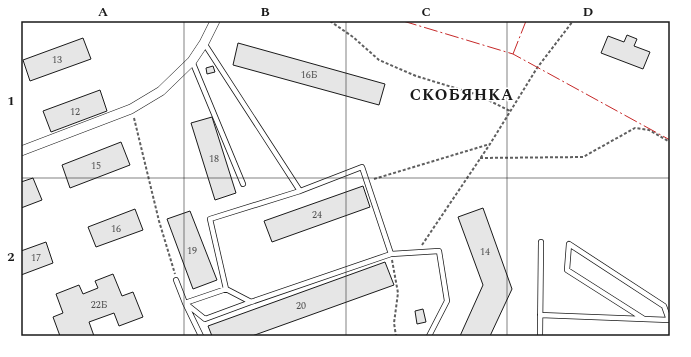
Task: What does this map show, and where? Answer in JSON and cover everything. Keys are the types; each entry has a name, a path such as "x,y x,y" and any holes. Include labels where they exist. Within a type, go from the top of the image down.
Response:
{"street":[{"path":"21,151 131,109 162,91 192,61 204,43 215,21"}],"lane":[{"path":"204,43 300,191"},
{"path":"192,61 243,184"},
{"path":"226,289 210,219 300,191 362,167 391,254"},
{"path":"540,336 541,242"},
{"path":"540,315 669,320 664,306 569,244 567,270 644,319"},
{"path":"185,303 205,319 391,254 439,252 447,301 429,336"},
{"path":"176,280 201,336"},
{"path":"185,303 226,289 251,302"}],"path":[{"path":"330,21 353,37 379,60 416,76 478,95 510,111"},
{"path":"417,253 490,144 537,68 573,21"},
{"path":"131,109 159,221 176,280"},
{"path":"480,158 583,157 636,128 649,130 670,142"},
{"path":"367,182 490,144"},
{"path":"391,254 398,293 394,323 396,336"}],"building":[{"path":"627,35 637,39 634,46 650,52 643,69 601,53 608,36 624,42"},
{"path":"83,38 91,59 30,81 23,60"},
{"path":"238,43 385,84 379,105 233,65"},
{"path":"213,66 215,72 207,74 206,68"},
{"path":"100,90 107,111 51,132 43,111"},
{"path":"212,117 236,193 215,200 191,123"},
{"path":"121,142 130,165 70,188 62,165"},
{"path":"33,178 42,200 21,208 21,182"},
{"path":"363,186 370,207 272,242 264,221"},
{"path":"483,208 512,289 490,336 460,336 483,285 458,217"},
{"path":"135,209 143,230 96,247 88,227"},
{"path":"190,211 217,280 193,289 167,219"},
{"path":"46,242 53,263 21,275 21,251"},
{"path":"385,262 394,285 252,336 212,336 208,326"},
{"path":"113,274 122,296 133,292 143,317 119,326 114,313 89,322 94,336 60,336 53,317 63,313 56,294 79,285 83,294 98,288 95,281"},
{"path":"423,309 426,322 417,324 415,311"}],"power":[{"path":"403,21 513,54 670,140"},
{"path":"513,54 526,21"}],"district":[{"name":"СКОБЯНКА","path":"462,94"}]}
